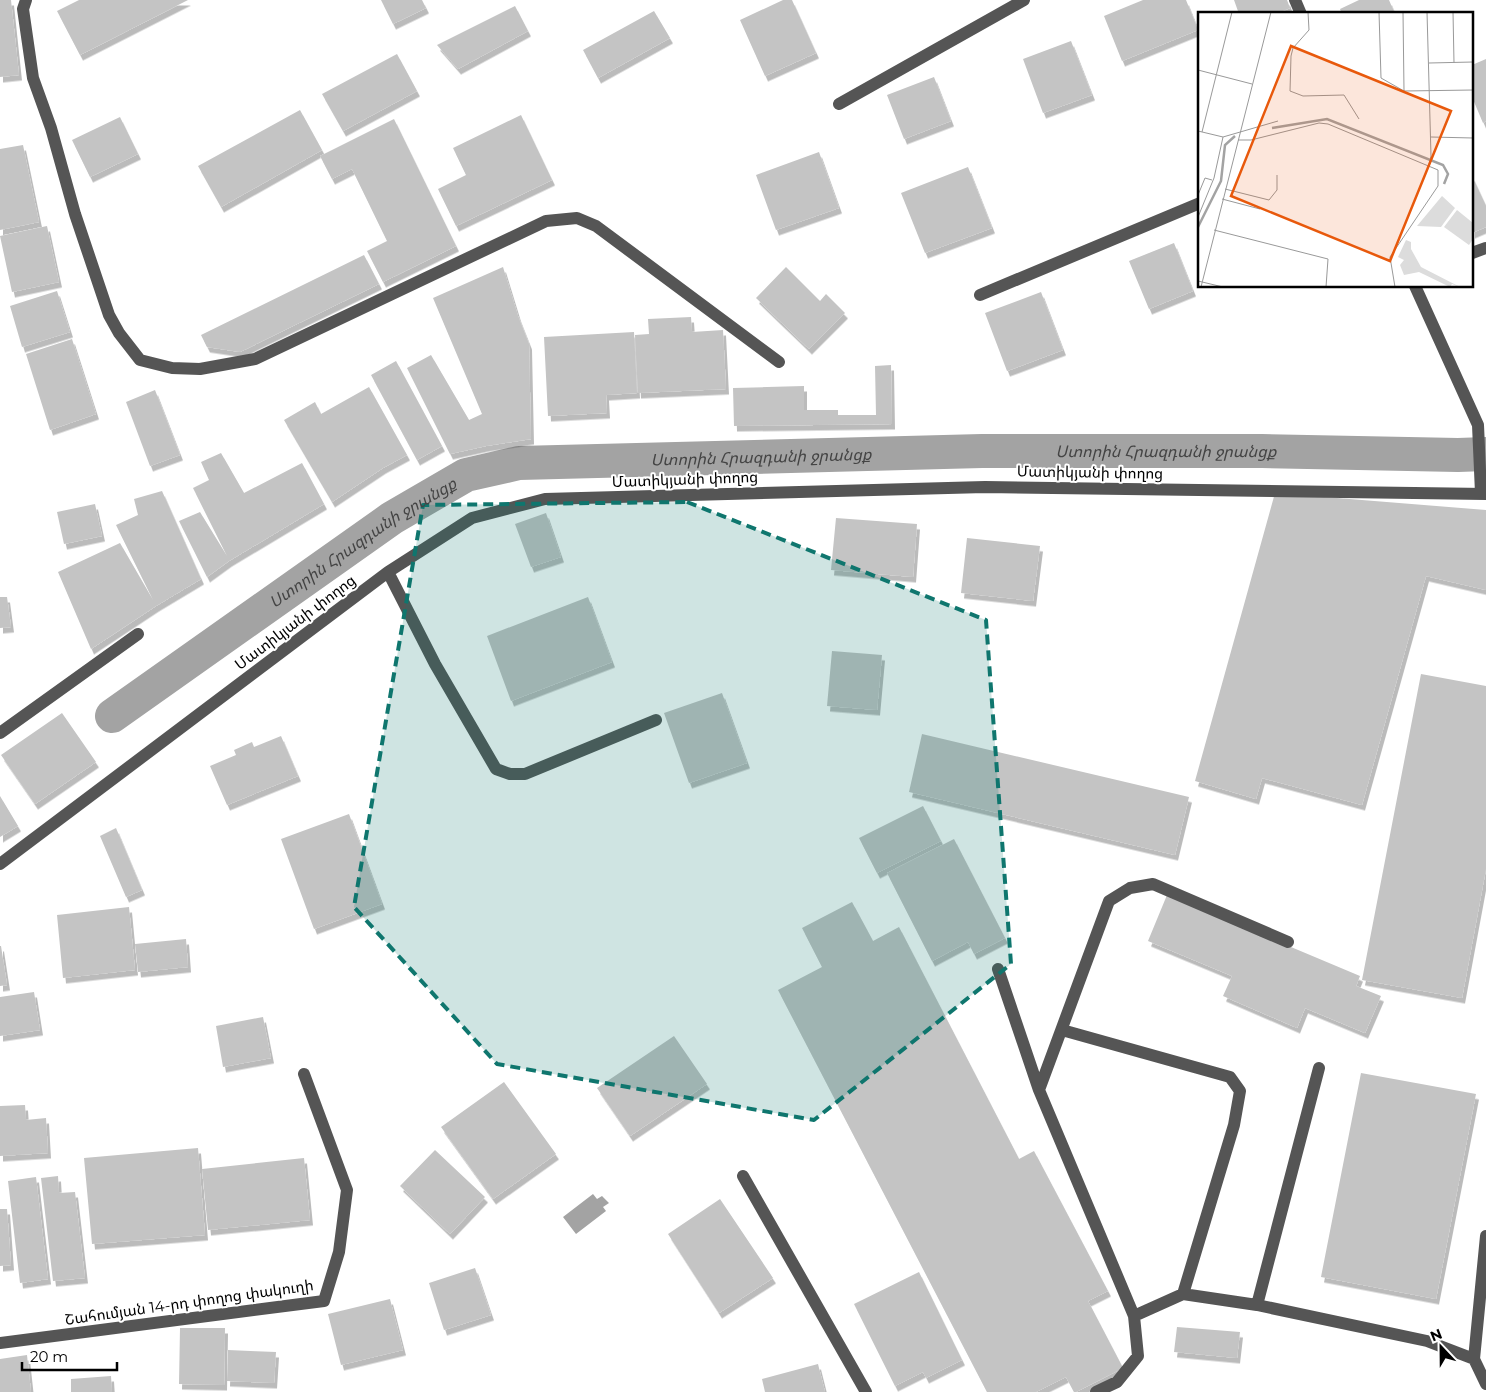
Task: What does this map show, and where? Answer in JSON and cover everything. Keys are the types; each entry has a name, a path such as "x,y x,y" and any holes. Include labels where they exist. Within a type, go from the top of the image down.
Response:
{"street":[{"path":"26,0 23,9 33,78 51,128 75,214 109,315 119,333 140,360 172,368 200,369 255,359 546,221 577,218 596,226 779,362"},
{"path":"839,104 1024,0"},
{"path":"1295,0 1300,12"},
{"path":"980,295 1198,204"},
{"path":"1474,252 1486,248"},
{"path":"1417,288 1478,425 1484,493"},
{"name":"Մատիկյանի փողոց","path":"0,864 388,572 472,518 545,499 985,487 1484,493"},
{"path":"388,572 435,664 496,769 510,774 525,774 656,720"},
{"path":"0,733 138,634"},
{"path":"1039,1090 1109,901 1130,888 1153,884 1288,942"},
{"path":"998,970 1039,1090 1134,1316 1138,1356 1116,1382 1096,1392"},
{"path":"1062,1030 1230,1077 1240,1091 1234,1125 1183,1294"},
{"path":"1257,1305 1319,1068"},
{"name":"Շահումյան 14-րդ փողոց փակուղի","path":"0,1344 324,1301 339,1252 347,1190 304,1074"},
{"path":"742,1176 866,1392"},
{"path":"1486,1236 1474,1359 1486,1384"},
{"path":"1134,1316 1183,1294 1257,1305 1427,1341 1474,1359"}],"highlighted area":[{"path":"687,502 986,620 1011,964 814,1120 497,1064 354,907 423,505"}],"shaded area":[{"path":"593,1194 597,1199 602,1196 609,1203 603,1207 606,1211 576,1234 563,1217"}],"building":[{"path":"0,0 11,0 19,75 0,77"},
{"path":"79,0 188,0 80,55 57,11"},
{"path":"381,0 422,0 426,8 393,24"},
{"path":"783,0 792,0 816,53 765,76 740,20"},
{"path":"1143,0 1186,0 1198,30 1122,61 1104,16"},
{"path":"1234,0 1287,0 1290,8 1281,12 1238,12"},
{"path":"1359,0 1389,0 1394,12 1341,12 1340,9"},
{"path":"515,6 528,31 458,69 437,45"},
{"path":"654,11 670,38 598,78 583,50"},
{"path":"1071,41 1092,95 1043,113 1023,59"},
{"path":"397,54 417,91 343,131 322,94"},
{"path":"1486,59 1486,121 1483,123 1474,102 1474,64"},
{"path":"934,77 951,121 904,139 887,95"},
{"path":"300,110 322,150 221,207 198,166"},
{"path":"521,115 552,180 456,226 438,189 466,175 453,148"},
{"path":"120,117 138,154 90,177 72,140"},
{"path":"394,119 456,246 383,282 367,251 387,241 352,169 332,179 320,156"},
{"path":"23,145 39,222 0,230 0,149"},
{"path":"819,152 839,208 776,230 756,175"},
{"path":"968,167 992,228 925,253 901,193"},
{"path":"1474,180 1486,206 1486,227 1474,232"},
{"path":"47,226 59,282 12,292 0,236"},
{"path":"1174,243 1193,291 1149,309 1129,261"},
{"path":"364,255 379,284 240,352 207,347 201,335"},
{"path":"503,267 529,344 531,439 450,454 407,368 431,355 469,420 482,414 433,298"},
{"path":"786,267 820,301 826,294 845,313 809,349 756,298"},
{"path":"57,291 70,332 22,347 10,306"},
{"path":"1041,292 1063,350 1007,371 985,313"},
{"path":"691,317 692,332 723,330 726,389 638,393 635,335 649,334 648,319"},
{"path":"634,332 637,393 606,395 607,413 548,416 544,337"},
{"path":"72,339 96,414 50,430 26,354"},
{"path":"396,361 442,446 417,460 371,375"},
{"path":"891,365 892,424 734,426 733,388 804,386 804,410 838,410 838,415 876,415 875,366"},
{"path":"369,387 407,455 383,468 332,502 284,420 315,402 321,414"},
{"path":"155,390 180,455 150,466 126,402"},
{"path":"221,453 244,493 302,463 324,504 229,561 207,577 179,521 200,512 227,556 193,488 209,480 201,462"},
{"path":"162,491 201,579 91,649 58,572 120,543 153,600 116,525 138,515 134,499"},
{"path":"1275,493 1486,510 1486,590 1426,576 1362,805 1262,778 1256,799 1195,781"},
{"path":"95,504 102,536 64,544 57,512"},
{"path":"546,513 561,557 531,567 515,524"},
{"path":"836,518 917,524 913,577 831,570"},
{"path":"967,538 1040,546 1033,601 961,593"},
{"path":"0,597 7,597 11,627 0,628"},
{"path":"588,597 612,662 511,701 487,636"},
{"path":"832,651 882,655 877,710 827,706"},
{"path":"1421,674 1486,686 1486,869 1462,998 1362,980"},
{"path":"722,693 747,763 689,783 664,713"},
{"path":"62,713 96,762 35,804 1,755"},
{"path":"922,734 1189,797 1175,855 909,792"},
{"path":"281,736 298,776 227,805 210,766 236,755 234,750 252,742 254,747"},
{"path":"0,796 18,826 0,837"},
{"path":"923,806 941,841 877,873 859,838"},
{"path":"349,814 382,904 314,929 281,839"},
{"path":"116,828 142,890 126,897 100,836"},
{"path":"954,839 1005,938 974,954 968,942 932,961 887,873"},
{"path":"1167,895 1360,976 1356,986 1381,996 1365,1033 1305,1008 1297,1028 1223,996 1232,976 1148,941"},
{"path":"852,902 873,941 899,927 1019,1159 1034,1151 1108,1291 1088,1301 1123,1368 1076,1392 1074,1392 1066,1377 1036,1392 987,1392 778,990 822,967 802,928"},
{"path":"129,907 135,970 63,978 57,915"},
{"path":"186,939 188,967 138,972 135,944"},
{"path":"0,946 7,985 0,986"},
{"path":"34,992 40,1030 0,1036 0,997"},
{"path":"263,1017 271,1058 223,1067 216,1026"},
{"path":"674,1036 707,1084 630,1136 597,1088"},
{"path":"1361,1073 1476,1094 1436,1299 1321,1277"},
{"path":"504,1082 556,1154 493,1199 441,1127"},
{"path":"25,1105 26,1120 46,1118 48,1153 0,1156 0,1106"},
{"path":"198,1148 205,1235 92,1244 84,1158"},
{"path":"435,1150 485,1197 450,1234 400,1186"},
{"path":"304,1158 310,1220 208,1230 202,1169"},
{"path":"58,1176 59,1193 75,1192 85,1278 53,1281 41,1178"},
{"path":"36,1177 48,1279 20,1283 8,1181"},
{"path":"720,1199 773,1278 719,1313 668,1234"},
{"path":"0,1209 7,1209 11,1265 0,1266"},
{"path":"475,1268 491,1315 444,1330 429,1283"},
{"path":"919,1272 962,1360 926,1378 923,1372 895,1386 854,1304"},
{"path":"390,1299 403,1350 341,1365 328,1314"},
{"path":"1177,1327 1240,1332 1237,1358 1174,1352"},
{"path":"180,1328 225,1328 224,1385 179,1384"},
{"path":"228,1350 276,1352 274,1383 227,1381"},
{"path":"27,1355 31,1392 0,1392 0,1359"},
{"path":"818,1364 825,1392 765,1392 762,1379"},
{"path":"111,1376 112,1392 71,1392 71,1379"}],"waterway":[{"name":"Ստորին Հրազդանի ջրանցք","path":"112,716 392,518 466,475 519,463 982,451 1262,451 1486,454"}]}
